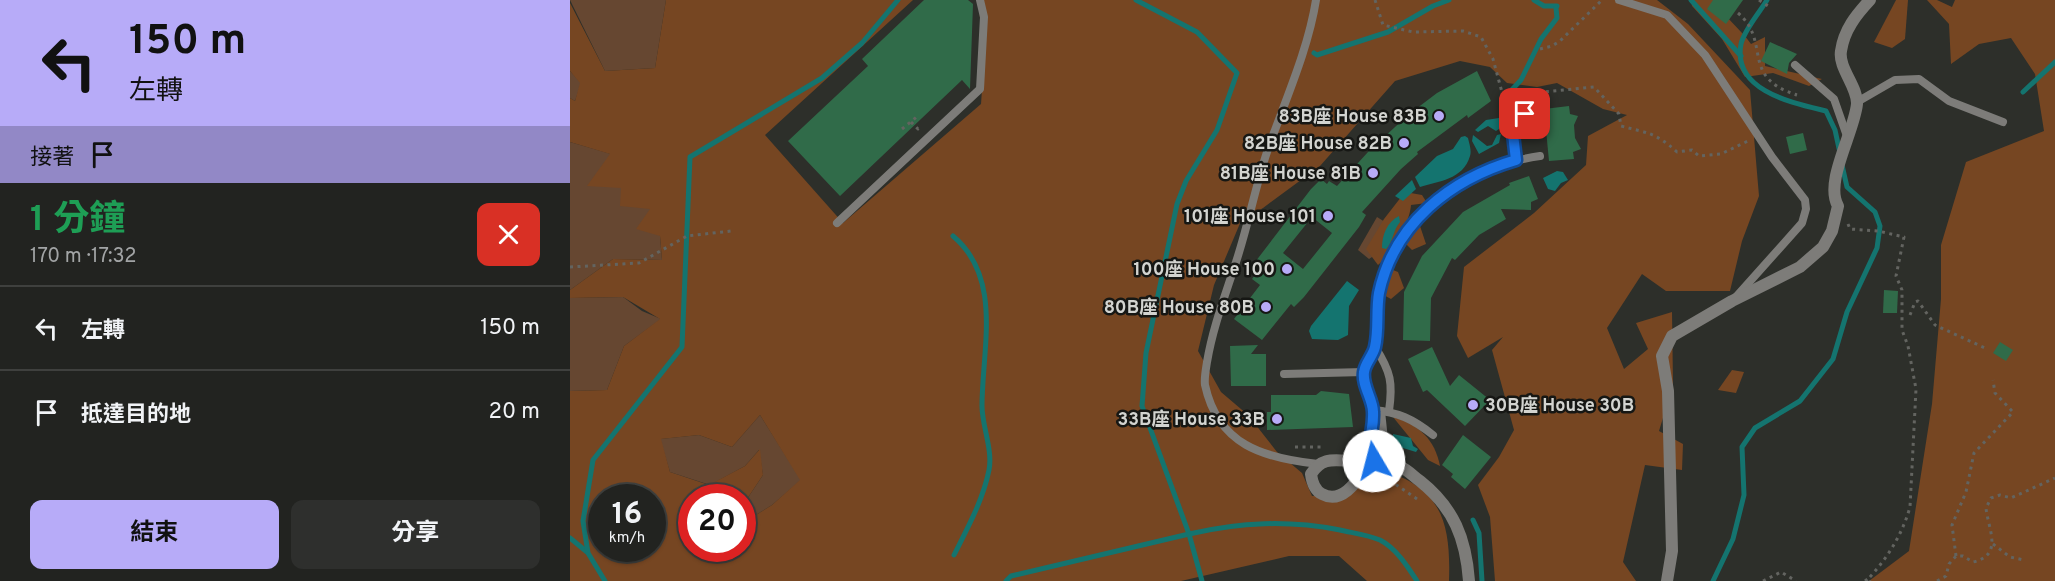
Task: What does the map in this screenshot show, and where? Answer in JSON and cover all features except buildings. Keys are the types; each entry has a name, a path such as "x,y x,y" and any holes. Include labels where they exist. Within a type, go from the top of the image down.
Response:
{"street":[{"path":"1667,581 1672,551 1668,391 1662,356 1672,336 1732,301 1800,267 1823,248 1832,231 1838,206 1834,200 1833,185 1848,142 1857,102 1840,53 1852,20 1870,0"},
{"path":"1375,462 1352,487 1339,495 1329,497 1319,493 1312,484 1311,474 1318,464 1329,459 1375,462 1403,468 1438,496 1450,511 1465,549 1469,581"}],"lane":[{"path":"837,223 980,89 984,17 980,0"},
{"path":"1316,0 1298,62 1255,189 1237,259 1212,329 1204,383 1218,419 1236,439 1262,454 1287,461 1318,464"},
{"path":"1619,0 1666,15 1705,55 1759,136 1799,190 1806,209 1802,223 1766,260 1732,301"},
{"path":"1795,65 1834,99 1848,142"},
{"path":"1857,102 1895,80 1919,79 1949,101 2003,122"},
{"path":"1516,160 1512,141 1515,127 1525,114 1533,111"},
{"path":"1375,462 1384,440 1381,411 1364,372 1375,347 1375,318 1380,290 1389,263 1402,238 1419,216 1440,196 1463,180 1488,168 1540,156"},
{"path":"1375,347 1386,365 1392,386 1369,439 1375,462"},
{"path":"1284,374 1364,372"},
{"path":"1381,411 1417,422 1433,435"}],"path":[{"path":"1375,0 1383,25 1413,32 1463,31 1481,37 1493,59 1503,96 1594,87 1619,114 1621,126 1642,129 1663,140 1677,152 1692,150 1699,156 1720,154 1759,136"},
{"path":"1540,49 1560,40 1602,0"},
{"path":"1759,0 1771,8"},
{"path":"1738,13 1747,21 1755,34 1759,65 1764,74 1781,90 1797,95"},
{"path":"902,129 919,115"},
{"path":"911,122 918,129 920,127"},
{"path":"1850,229 1878,231 1904,237 1896,276 1902,290 1902,330 1908,346 1916,389 1910,507 1905,525 1892,550 1869,580 1865,581"},
{"path":"570,267 639,263 687,236 731,231"},
{"path":"1910,315 1915,302 1918,301 1935,325 1987,349"},
{"path":"1937,581 1946,576 1949,564 1956,556 1952,525 1965,492 1974,453 2013,412 1995,393 1993,380"},
{"path":"1287,461 1288,446 1322,447"},
{"path":"2024,560 2010,557 1993,544 1986,508 1991,498 2000,495 2011,498 2055,478"},
{"path":"1368,483 1374,480 1395,484 1419,501"},
{"path":"1956,556 1963,556 1973,562 1983,560 1993,544"},
{"path":"1763,581 1780,572 1796,581"}],"shaded area":[{"path":"570,0 666,0 655,68 605,71"},
{"path":"666,0 913,0 765,135 843,223 981,104 983,75 979,0 1657,0 1688,24 1750,90 1759,196 1742,241 1730,291 1666,291 1642,274 1607,328 1624,369 1648,349 1636,323 1672,312 1673,385 1659,431 1683,444 1682,470 1645,465 1623,562 1636,581 1495,581 1490,517 1478,485 1499,457 1514,430 1492,350 1503,337 1468,358 1457,336 1464,267 1534,213 1586,165 1588,136 1627,115 1603,109 1557,83 1537,87 1507,83 1490,67 1460,61 1395,81 1320,166 1263,208 1241,221 1214,285 1198,351 1221,392 1248,415 1277,452 1302,473 1312,496 1349,494 1378,469 1416,485 1429,496 1438,509 1448,541 1449,581 1367,581 1339,556 1289,556 1181,581 570,581 570,391 607,390 624,346 660,319 623,297 570,298 570,290 613,259 662,260 660,236 636,229 650,209 620,206 621,188 587,186 610,154 570,142 570,98 575,101 580,83 570,71 570,3 605,71 655,68"},
{"path":"1691,0 1716,0 1723,12 1751,44 1765,37 1765,66 1822,79 1809,86 1773,73 1745,77 1722,39 1692,6"},
{"path":"1896,0 1908,0 1905,39 1892,48 1874,42"},
{"path":"1927,0 1937,0 1952,7 1955,0 2055,0 2055,581 1869,581 1909,551 1932,404 1941,299 1941,245 1966,162 2044,131 2035,74 2011,38 1979,44 1951,64 1949,24"},
{"path":"570,71 581,83 575,101 570,98"},
{"path":"570,142 611,154 621,188 651,209 660,236 662,260 613,259 570,290"},
{"path":"1405,192 1422,195 1427,203 1411,205 1399,237 1378,265 1366,249 1384,219"},
{"path":"1377,217 1385,222 1375,255 1369,259 1358,250"},
{"path":"1419,223 1426,244 1412,250 1406,244 1410,231"},
{"path":"1393,270 1398,272 1404,288 1391,299 1380,293 1381,283"},
{"path":"623,297 642,311 661,319 624,346 607,390 570,391 570,298"},
{"path":"1732,370 1744,372 1736,393 1718,390"},
{"path":"760,415 801,480 772,505 756,515 756,486 763,475 759,450 745,466 712,484 707,484 670,472 660,439 699,435 732,447"},
{"path":"1393,417 1411,424 1424,434 1434,448 1440,466 1428,460"},
{"path":"760,449 763,475 756,486 711,484 745,466"}],"water":[{"path":"1499,118 1499,129 1496,131 1488,126 1478,132 1475,130 1486,120"},
{"path":"1501,134 1499,143 1479,154 1472,141 1473,135 1487,146 1492,145 1497,135"},
{"path":"1461,137 1468,138 1471,154 1462,170 1449,178 1420,187 1415,177 1437,156 1453,149"},
{"path":"1557,171 1563,172 1568,180 1561,183 1555,191 1548,189 1543,178"},
{"path":"1412,180 1416,189 1403,201 1395,196"},
{"path":"1399,216 1400,222 1390,243 1386,249 1382,248 1386,229"},
{"path":"1347,281 1359,290 1349,306 1348,335 1338,340 1312,339 1309,331 1311,326"},
{"path":"1393,434 1411,438 1413,446 1418,449 1416,452 1393,445"}],"waterway":[{"path":"605,581 588,553 583,521 593,460 682,347 690,157 822,78 862,43 898,0"},
{"path":"1006,581 1011,576 1189,534 1142,406 1146,353 1177,204 1186,181 1217,130 1237,73 1197,32 1136,0"},
{"path":"1314,53 1317,55 1388,32 1433,6 1449,0"},
{"path":"1534,0 1544,6 1557,6"},
{"path":"1691,0 1741,56"},
{"path":"1767,0 1741,44 1741,60 1746,73 1755,84 1782,99 1826,111 1835,130 1840,153"},
{"path":"1506,96 1521,80 1541,39 1557,18 1556,8"},
{"path":"2023,92 2055,62"},
{"path":"1713,581 1733,539 1744,495 1742,447 1755,428 1800,401 1833,359 1847,312 1877,248 1880,226 1875,212 1847,187 1842,165"},
{"path":"953,236 969,253 979,272 984,293 986,338 982,406 990,462 979,503 954,555"},
{"path":"1473,520 1479,533 1482,581"},
{"path":"1202,581 1189,534 1227,527 1265,524 1321,527 1380,540 1386,543 1406,564 1417,581"},
{"path":"570,538 587,552"}],"place":[{"name":"83B座 House 83B","path":"1439,116"},
{"name":"82B座 House 82B","path":"1404,143"},
{"name":"81B座 House 81B","path":"1373,173"},
{"name":"101座 House 101","path":"1328,216"},
{"name":"100座 House 100","path":"1287,269"},
{"name":"80B座 House 80B","path":"1266,307"},
{"name":"30B座 House 30B","path":"1473,405"},
{"name":"33B座 House 33B","path":"1277,419"}],"route":[{"path":"1374,461 1369,439 1373,410 1366,392 1364,372 1375,347 1377,304 1389,263 1402,238 1419,216 1440,196 1463,180 1488,168 1516,160 1513,134 1519,120 1525,114"}]}
